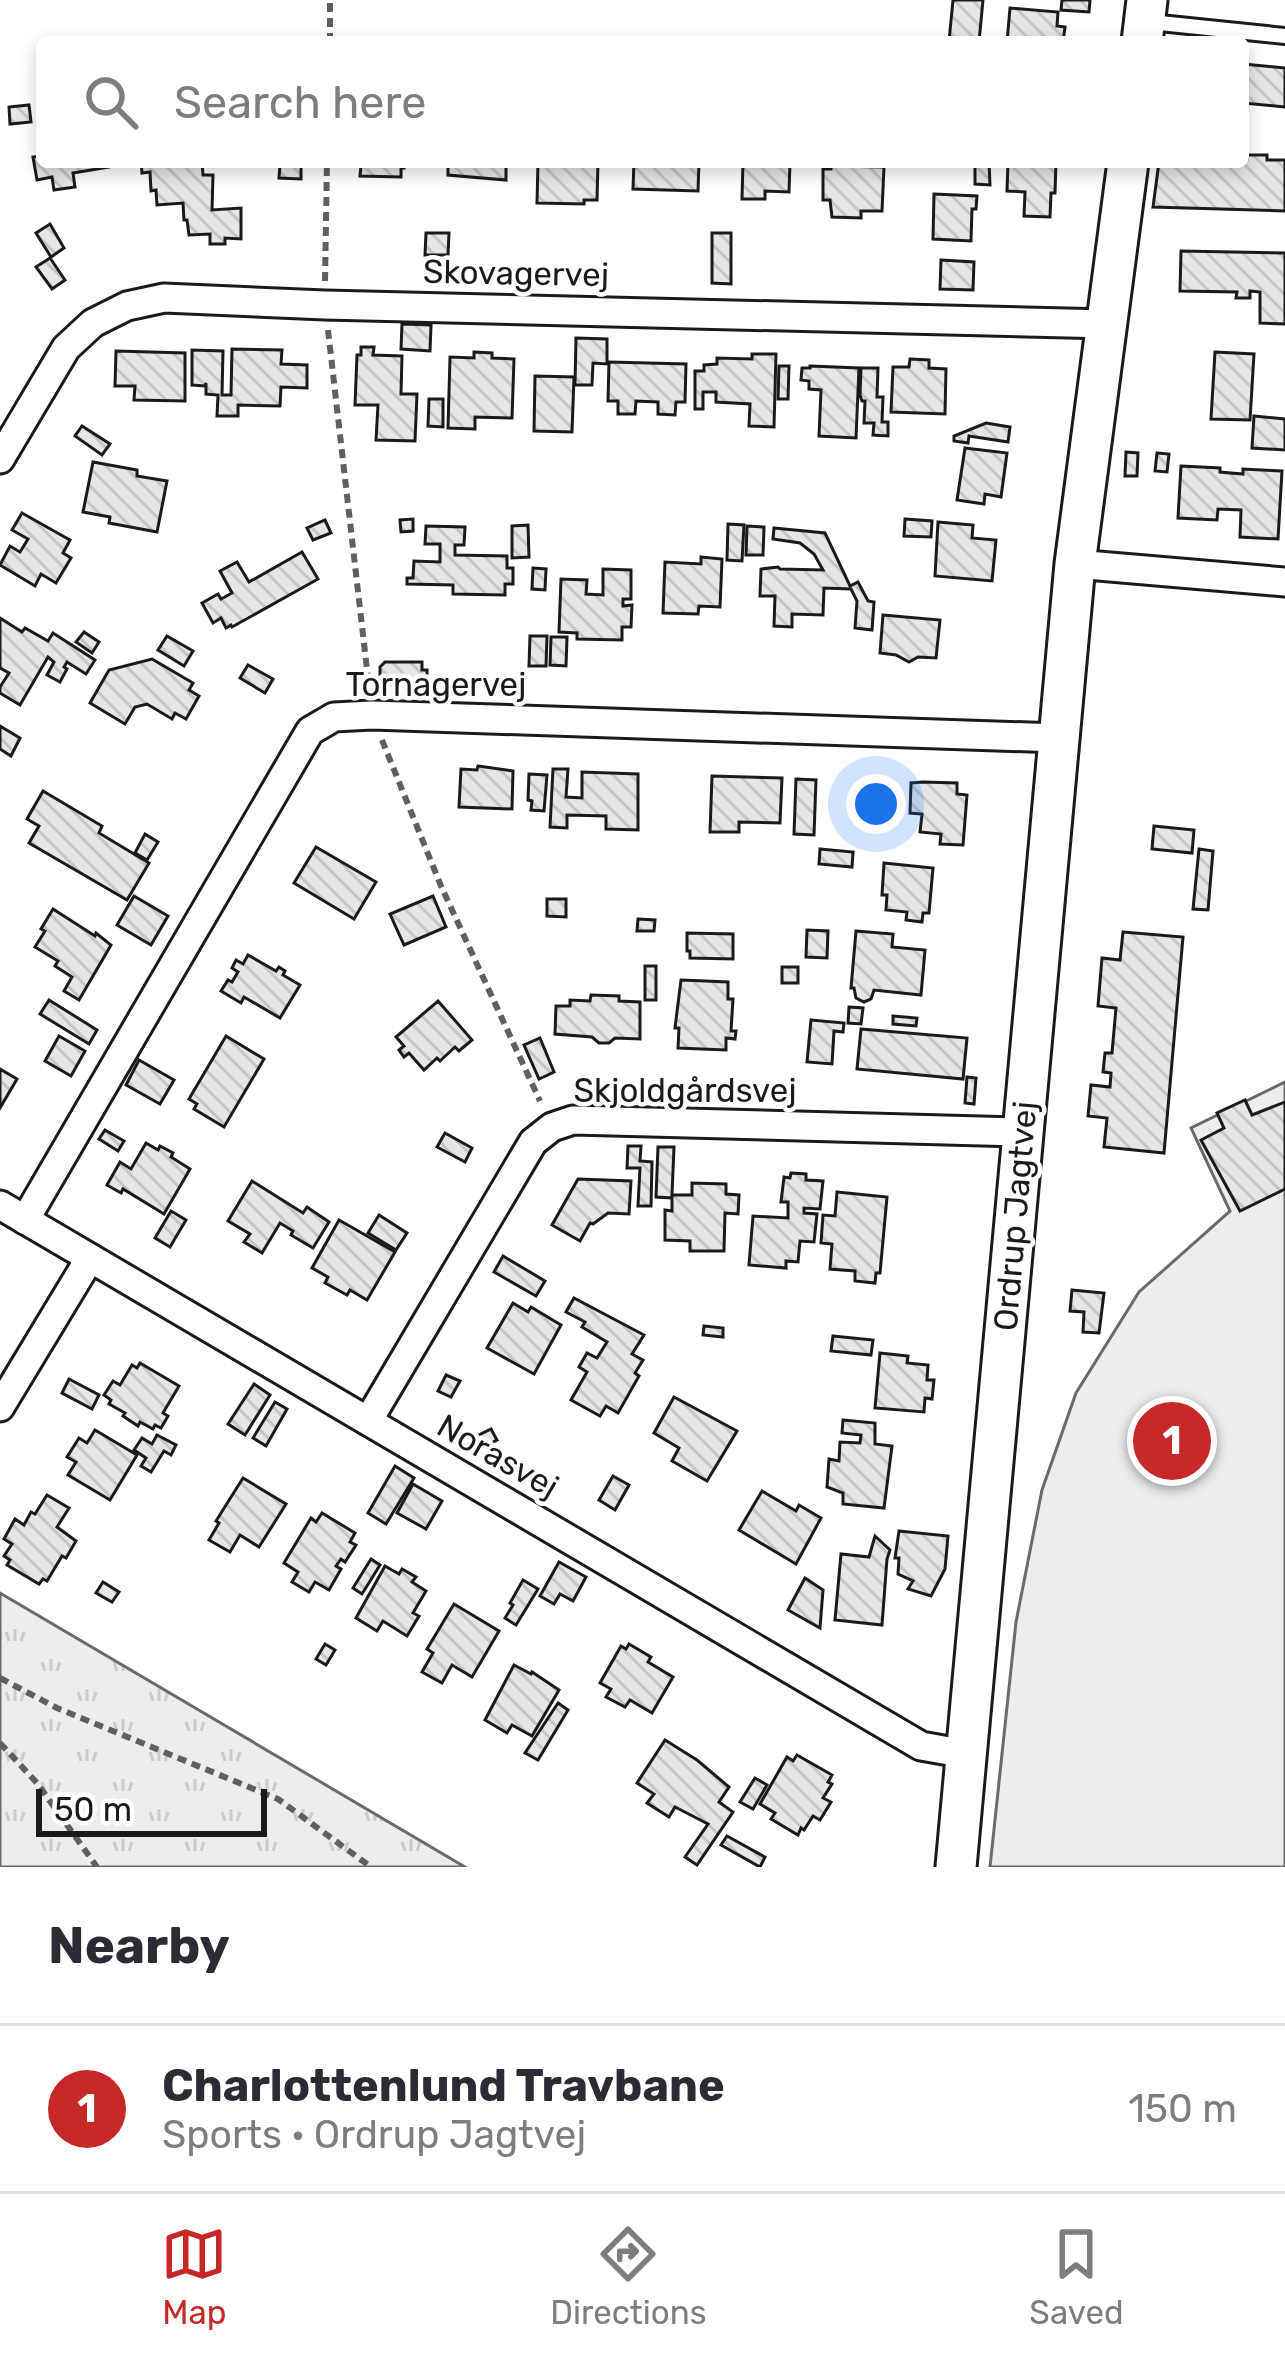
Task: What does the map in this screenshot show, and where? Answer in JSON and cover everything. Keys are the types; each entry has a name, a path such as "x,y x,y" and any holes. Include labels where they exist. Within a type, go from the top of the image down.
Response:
{"street":[{"name":"Ordrup Jagtvej","path":"956,1867 1075,564 1127,168"},
{"name":"Skovagervej","path":"0,459 66,348 93,323 127,306 164,298 1108,324"},
{"path":"1075,564 1285,582"},
{"name":"Tornagervej","path":"26,1220 310,730 334,717 1058,738"},
{"name":"Skjoldgårdsvej","path":"368,1421 533,1142 552,1126 573,1120 1022,1132"},
{"name":"Norasvej","path":"0,1205 921,1746 966,1754"},
{"path":"0,1407 90,1258"}],"lane":[{"path":"1145,21 1285,36"}],"path":[{"path":"329,36 330,0"},
{"path":"327,168 325,304 372,715 441,886 552,1126"},
{"path":"0,1678 57,1708 278,1798 371,1867"},
{"path":"0,1743 37,1783 97,1867"}],"green space":[{"path":"0,1593 465,1867 0,1867"}],"shaded area":[{"path":"1285,1082 1285,1867 990,1867 1016,1622 1042,1490 1076,1393 1139,1292 1230,1211 1191,1128"}],"building":[{"path":"953,0 983,0 980,36 949,36"},
{"path":"1062,0 1090,0 1089,12 1061,10"},
{"path":"1010,8 1058,12 1057,26 1065,27 1064,36 1008,36"},
{"path":"1249,65 1285,68 1285,107 1249,104"},
{"path":"29,105 31,122 10,124 9,107"},
{"path":"1249,155 1285,160 1285,211 1153,207 1158,168 1249,168"},
{"path":"33,157 36,168 103,168 73,173 75,187 54,190 52,177 37,180"},
{"path":"142,168 202,168 203,175 213,175 212,210 241,208 241,239 210,244 210,234 189,235 183,203 157,205 150,172 142,173"},
{"path":"280,168 301,168 301,179 279,178"},
{"path":"361,168 401,168 401,177 360,176"},
{"path":"448,168 506,168 506,180 448,175"},
{"path":"538,168 598,168 597,200 537,203"},
{"path":"634,168 699,168 698,191 633,189"},
{"path":"743,168 790,168 789,192 765,191 765,199 742,199"},
{"path":"884,168 882,211 861,211 861,218 832,217 830,200 823,200 823,169"},
{"path":"975,168 989,168 990,185 975,184"},
{"path":"1008,168 1056,168 1050,217 1024,216 1025,192 1007,191"},
{"path":"934,194 977,196 971,241 933,239"},
{"path":"50,224 64,248 51,257 36,233"},
{"path":"426,233 449,233 448,255 425,255"},
{"path":"712,233 731,233 731,284 712,283"},
{"path":"1181,251 1285,253 1285,324 1260,323 1260,292 1236,298 1237,292 1180,291"},
{"path":"50,258 65,280 52,289 36,267"},
{"path":"941,260 974,262 973,290 940,289"},
{"path":"402,324 431,325 430,351 401,349"},
{"path":"576,338 607,339 607,364 593,363 592,385 575,385"},
{"path":"361,347 374,347 373,355 402,356 401,394 417,394 415,441 376,440 378,405 355,405"},
{"path":"232,349 282,350 281,364 307,365 307,388 281,387 280,406 238,405 238,416 217,416 218,395 206,394 206,383 192,385 192,350 223,351 222,395 231,395"},
{"path":"116,351 185,353 185,401 134,400 135,386 115,386"},
{"path":"474,352 514,359 512,418 475,417 475,429 448,428 450,357 474,358"},
{"path":"1215,352 1254,354 1250,420 1211,419"},
{"path":"752,354 776,354 774,427 749,426 750,404 716,402 716,392 703,392 703,409 695,409 695,371 717,364 717,358 752,359"},
{"path":"910,359 929,360 929,368 946,369 945,414 891,412 893,367 909,367"},
{"path":"609,362 686,364 685,402 676,402 675,415 658,414 658,402 636,401 635,414 618,414 618,401 608,401"},
{"path":"779,366 789,366 788,399 778,399"},
{"path":"802,368 859,368 856,438 819,436 821,390 809,389 809,381 801,380"},
{"path":"861,368 878,368 877,397 883,397 882,422 888,422 888,436 873,435 874,423 864,423"},
{"path":"535,376 574,377 572,432 534,431"},
{"path":"429,399 443,399 443,427 428,426"},
{"path":"1254,416 1285,419 1285,450 1252,448"},
{"path":"986,423 1010,427 1008,442 969,436 968,443 954,441 954,436"},
{"path":"82,426 110,444 102,455 75,436"},
{"path":"965,448 1007,453 1001,497 985,494 984,504 957,500"},
{"path":"1126,452 1138,453 1137,476 1125,476"},
{"path":"1157,453 1169,454 1167,472 1155,471"},
{"path":"93,462 167,481 157,532 109,523 110,517 83,512"},
{"path":"1181,466 1243,474 1243,469 1282,471 1278,539 1240,537 1241,510 1218,509 1217,520 1178,518"},
{"path":"22,513 70,540 63,553 71,558 56,583 41,574 35,586 0,565 10,546 20,552 28,539 12,530"},
{"path":"413,519 413,531 401,532 400,520"},
{"path":"905,519 932,521 931,537 904,536"},
{"path":"325,520 331,533 313,540 307,528"},
{"path":"938,522 973,525 972,538 996,540 992,581 935,576"},
{"path":"728,524 744,525 742,561 727,560"},
{"path":"528,525 529,557 512,558 512,526"},
{"path":"426,526 465,527 464,545 455,545 455,555 507,556 513,584 505,584 505,595 453,594 453,585 407,584 407,578 413,578 414,561 440,562 440,544 425,544"},
{"path":"747,526 764,527 763,555 746,555"},
{"path":"774,528 825,533 850,586 858,582 868,601 874,602 872,630 855,628 857,601 851,589 824,588 823,615 792,614 792,627 774,626 775,596 760,596 761,569 823,570 800,543 773,539"},
{"path":"302,552 318,579 232,627 226,628 221,618 213,623 202,603 232,593 220,571 237,562 249,582"},
{"path":"701,557 722,559 720,607 699,606 698,614 663,613 665,562 701,564"},
{"path":"533,568 546,569 545,590 532,589"},
{"path":"603,569 631,570 631,599 623,599 623,606 632,605 631,627 622,627 622,640 577,639 577,633 559,632 561,579 587,580 586,594 603,595"},
{"path":"883,615 940,620 936,658 918,657 909,662 880,653"},
{"path":"0,618 48,641 53,633 95,660 86,674 67,662 60,682 47,675 54,662 48,657 20,705 0,693 9,673 0,668"},
{"path":"84,632 99,642 92,653 76,642"},
{"path":"167,636 193,651 184,666 158,650"},
{"path":"530,636 547,636 546,666 529,666"},
{"path":"551,637 567,637 566,666 550,665"},
{"path":"152,659 193,683 189,690 199,696 186,719 175,713 172,719 147,704 135,707 125,724 90,703 109,670"},
{"path":"385,662 422,662 427,680 421,680 421,685 386,685 380,681"},
{"path":"248,665 273,679 265,693 240,678"},
{"path":"0,726 20,738 11,756 0,749"},
{"path":"478,766 513,771 512,809 459,807 461,769 477,770"},
{"path":"553,769 568,769 566,797 582,798 582,772 638,774 638,830 606,829 606,816 567,815 567,828 550,827"},
{"path":"529,774 547,775 544,811 531,810"},
{"path":"712,776 782,778 780,823 739,822 739,832 710,832"},
{"path":"796,779 816,780 814,835 794,834"},
{"path":"911,783 957,783 957,794 967,795 963,845 940,844 941,834 920,832 922,814 910,813"},
{"path":"43,791 102,826 99,833 149,863 127,900 29,843 39,826 27,819"},
{"path":"1154,826 1194,830 1192,853 1152,849"},
{"path":"145,834 158,842 147,860 135,853"},
{"path":"316,847 376,882 354,919 294,883"},
{"path":"820,849 853,852 852,867 819,864"},
{"path":"1199,849 1213,851 1208,910 1193,909"},
{"path":"884,863 933,868 929,913 923,913 922,922 906,920 907,912 886,910"},
{"path":"134,896 168,916 151,945 117,925"},
{"path":"433,896 446,927 404,945 390,914"},
{"path":"547,899 566,899 566,917 547,916"},
{"path":"53,909 111,945 79,1000 64,991 72,977 55,966 58,961 35,947"},
{"path":"638,919 655,920 654,931 637,931"},
{"path":"807,930 828,931 827,958 806,957"},
{"path":"856,931 893,934 892,947 925,950 921,995 874,990 871,999 856,998 851,988"},
{"path":"1123,932 1183,937 1164,1153 1104,1147 1107,1118 1088,1116 1091,1085 1110,1087 1111,1073 1103,1072 1105,1053 1112,1053 1116,1008 1098,1006 1102,958 1120,960"},
{"path":"687,933 733,934 733,959 690,958"},
{"path":"248,955 276,971 279,967 300,985 280,1018 244,997 241,1003 221,991 238,972 232,968 236,960 243,964"},
{"path":"645,966 656,966 656,1000 645,1000"},
{"path":"782,967 798,967 798,983 782,983"},
{"path":"681,980 728,982 728,999 733,999 731,1031 736,1031 735,1039 726,1038 726,1050 678,1048 679,1028 675,1028"},
{"path":"591,995 640,1002 640,1039 599,1043 592,1037 555,1034 556,1006 570,1006 570,1000 590,1001"},
{"path":"49,1000 97,1030 89,1044 40,1014"},
{"path":"438,1001 472,1040 424,1070 409,1053 404,1057 399,1050 404,1046 396,1037"},
{"path":"849,1007 863,1008 861,1024 848,1023"},
{"path":"893,1016 917,1018 916,1026 893,1024"},
{"path":"811,1020 844,1023 843,1032 834,1031 832,1064 807,1062"},
{"path":"861,1029 967,1038 963,1079 857,1069"},
{"path":"59,1036 85,1051 71,1076 45,1061"},
{"path":"226,1036 264,1059 224,1127 194,1109 197,1104 189,1099"},
{"path":"540,1038 554,1072 539,1079 524,1045"},
{"path":"139,1060 174,1080 160,1104 126,1085"},
{"path":"0,1069 17,1079 0,1108"},
{"path":"967,1077 976,1078 974,1104 965,1103"},
{"path":"1245,1100 1252,1115 1285,1102 1285,1189 1240,1211 1201,1140 1224,1128 1217,1113"},
{"path":"105,1130 124,1141 118,1151 99,1139"},
{"path":"445,1133 472,1148 465,1162 437,1147"},
{"path":"146,1143 173,1153 171,1157 190,1169 164,1214 123,1189 121,1193 107,1185 120,1162 131,1169"},
{"path":"628,1146 641,1146 640,1161 652,1162 651,1206 638,1206 640,1168 627,1168"},
{"path":"658,1147 674,1147 672,1195 692,1195 692,1183 726,1184 726,1194 739,1195 738,1214 725,1213 724,1251 690,1251 690,1241 665,1240 665,1210 672,1211 672,1198 656,1197"},
{"path":"791,1173 823,1181 820,1209 804,1208 804,1213 817,1214 814,1242 800,1241 798,1262 786,1261 786,1268 749,1265 753,1216 788,1218 788,1202 781,1202 784,1177 790,1178"},
{"path":"578,1179 631,1181 629,1214 608,1213 590,1223 580,1241 552,1225"},
{"path":"252,1181 303,1213 307,1207 329,1222 313,1248 280,1223 262,1253 244,1242 250,1234 228,1221"},
{"path":"837,1192 887,1197 875,1283 855,1281 855,1271 830,1269 832,1244 821,1243 823,1215 835,1216"},
{"path":"171,1211 186,1220 170,1247 155,1238"},
{"path":"379,1215 407,1233 396,1250 368,1233"},
{"path":"339,1220 395,1252 367,1300 325,1283 328,1277 312,1268"},
{"path":"503,1256 545,1281 536,1296 494,1272"},
{"path":"1072,1290 1104,1293 1099,1333 1083,1332 1084,1312 1070,1311"},
{"path":"574,1298 644,1335 632,1354 643,1360 635,1373 639,1376 618,1413 606,1406 600,1416 571,1400 587,1372 579,1367 587,1353 597,1358 607,1342 566,1312"},
{"path":"513,1303 528,1312 531,1307 561,1325 534,1374 487,1348"},
{"path":"704,1326 723,1328 723,1337 703,1335"},
{"path":"833,1336 873,1340 871,1355 831,1351"},
{"path":"880,1353 908,1356 907,1363 928,1365 927,1380 934,1380 932,1399 925,1398 924,1412 875,1408"},
{"path":"140,1363 179,1386 163,1413 168,1416 161,1428 140,1422 138,1426 104,1395 113,1381 120,1385 132,1365 137,1368"},
{"path":"446,1375 460,1381 451,1397 438,1391"},
{"path":"69,1379 99,1395 92,1409 62,1393"},
{"path":"254,1384 270,1395 245,1435 228,1424"},
{"path":"674,1397 737,1431 707,1481 672,1461 679,1448 654,1433"},
{"path":"275,1402 287,1409 266,1446 253,1438"},
{"path":"843,1420 875,1423 875,1444 892,1446 884,1508 843,1504 843,1493 827,1487 829,1459 839,1461 840,1442 860,1443 861,1435 842,1433"},
{"path":"491,1429 497,1440 483,1447 477,1436"},
{"path":"95,1430 137,1455 110,1500 68,1475 76,1462 67,1457 79,1438 87,1443"},
{"path":"157,1435 176,1445 171,1455 164,1451 151,1472 141,1466 146,1458 134,1450 142,1438 152,1444"},
{"path":"395,1466 414,1478 386,1524 368,1513"},
{"path":"613,1476 629,1485 615,1510 599,1500"},
{"path":"243,1478 286,1504 259,1547 240,1535 230,1552 209,1540"},
{"path":"413,1484 442,1501 426,1529 397,1513"},
{"path":"762,1491 796,1511 799,1505 821,1518 796,1564 739,1530"},
{"path":"47,1495 69,1508 57,1527 76,1541 47,1581 39,1584 7,1565 10,1560 4,1556 12,1544 4,1539 15,1519 24,1525"},
{"path":"322,1513 355,1533 350,1542 356,1545 345,1562 341,1559 336,1566 341,1569 329,1590 315,1582 309,1592 292,1582 298,1572 284,1563 311,1518 316,1522"},
{"path":"899,1531 948,1536 945,1569 931,1596 908,1589 913,1581 898,1574"},
{"path":"875,1536 890,1550 882,1625 835,1620 841,1554 869,1557"},
{"path":"371,1559 380,1565 362,1594 353,1588"},
{"path":"559,1562 586,1577 573,1601 560,1594 554,1604 540,1596"},
{"path":"385,1566 416,1577 412,1582 426,1591 407,1636 383,1621 377,1631 356,1618"},
{"path":"805,1578 823,1590 820,1628 788,1610"},
{"path":"523,1580 538,1589 516,1625 505,1618"},
{"path":"103,1582 119,1592 112,1602 96,1593"},
{"path":"454,1604 499,1631 472,1677 452,1665 442,1683 422,1672 433,1653 427,1649"},
{"path":"325,1644 335,1650 326,1665 316,1659"},
{"path":"629,1644 673,1677 652,1713 630,1700 625,1707 606,1697 611,1689 600,1683 621,1646 626,1649"},
{"path":"514,1665 559,1690 532,1736 512,1725 507,1733 485,1720"},
{"path":"558,1703 568,1710 538,1760 525,1753"},
{"path":"665,1740 729,1787 719,1802 733,1812 697,1865 685,1857 708,1824 675,1807 669,1817 647,1803 654,1794 637,1783"},
{"path":"797,1755 832,1775 823,1798 831,1802 820,1820 813,1816 798,1835 771,1819 775,1813 760,1804 787,1757 793,1761"},
{"path":"755,1778 767,1785 753,1809 740,1802"},
{"path":"727,1836 765,1857 760,1867 721,1845"}],"place":[{"name":"Charlottenlund Travbane","path":"1172,1441"}]}
